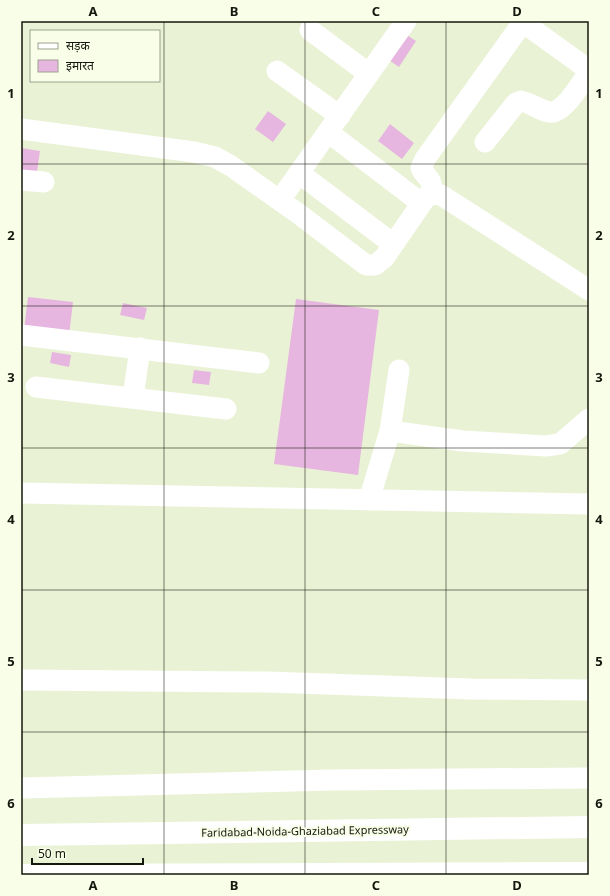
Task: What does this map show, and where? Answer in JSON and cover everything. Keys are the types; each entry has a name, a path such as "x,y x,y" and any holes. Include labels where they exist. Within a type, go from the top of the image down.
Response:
{"main road":[{"name":"Faridabad-Noida-Ghaziabad Expressway","path":"21,835 589,827"},
{"path":"21,875 589,873"}],"street":[{"path":"280,200 406,21"},
{"path":"21,129 194,152 215,157 232,166 280,200 366,265 375,265 384,258 427,198 429,177 421,168 425,159 522,22 545,28 589,71 566,104 557,112 550,113 521,101 516,103 485,142"},
{"path":"310,30 369,74"},
{"path":"277,71 334,124 427,198"},
{"path":"299,174 393,244"},
{"path":"21,180 44,182"},
{"path":"427,198 441,195 589,290"},
{"path":"21,335 259,363"},
{"path":"133,398 140,348"},
{"path":"369,500 390,431 399,370"},
{"path":"36,387 226,409"},
{"path":"390,431 463,442 546,446 560,444 589,418"},
{"path":"21,493 589,504"},
{"path":"21,680 267,682 471,689 589,690"},
{"path":"21,788 332,780 589,778"}],"building":[{"path":"402,32 416,41 399,67 386,58"},
{"path":"268,111 286,124 273,142 255,129"},
{"path":"390,124 414,143 402,159 378,141"},
{"path":"21,148 40,151 37,172 21,170"},
{"path":"28,297 73,302 69,335 24,330"},
{"path":"296,299 379,310 358,475 274,464"},
{"path":"123,303 147,308 144,320 120,315"},
{"path":"52,352 71,355 69,367 50,363"},
{"path":"194,370 211,372 209,385 192,383"}]}
